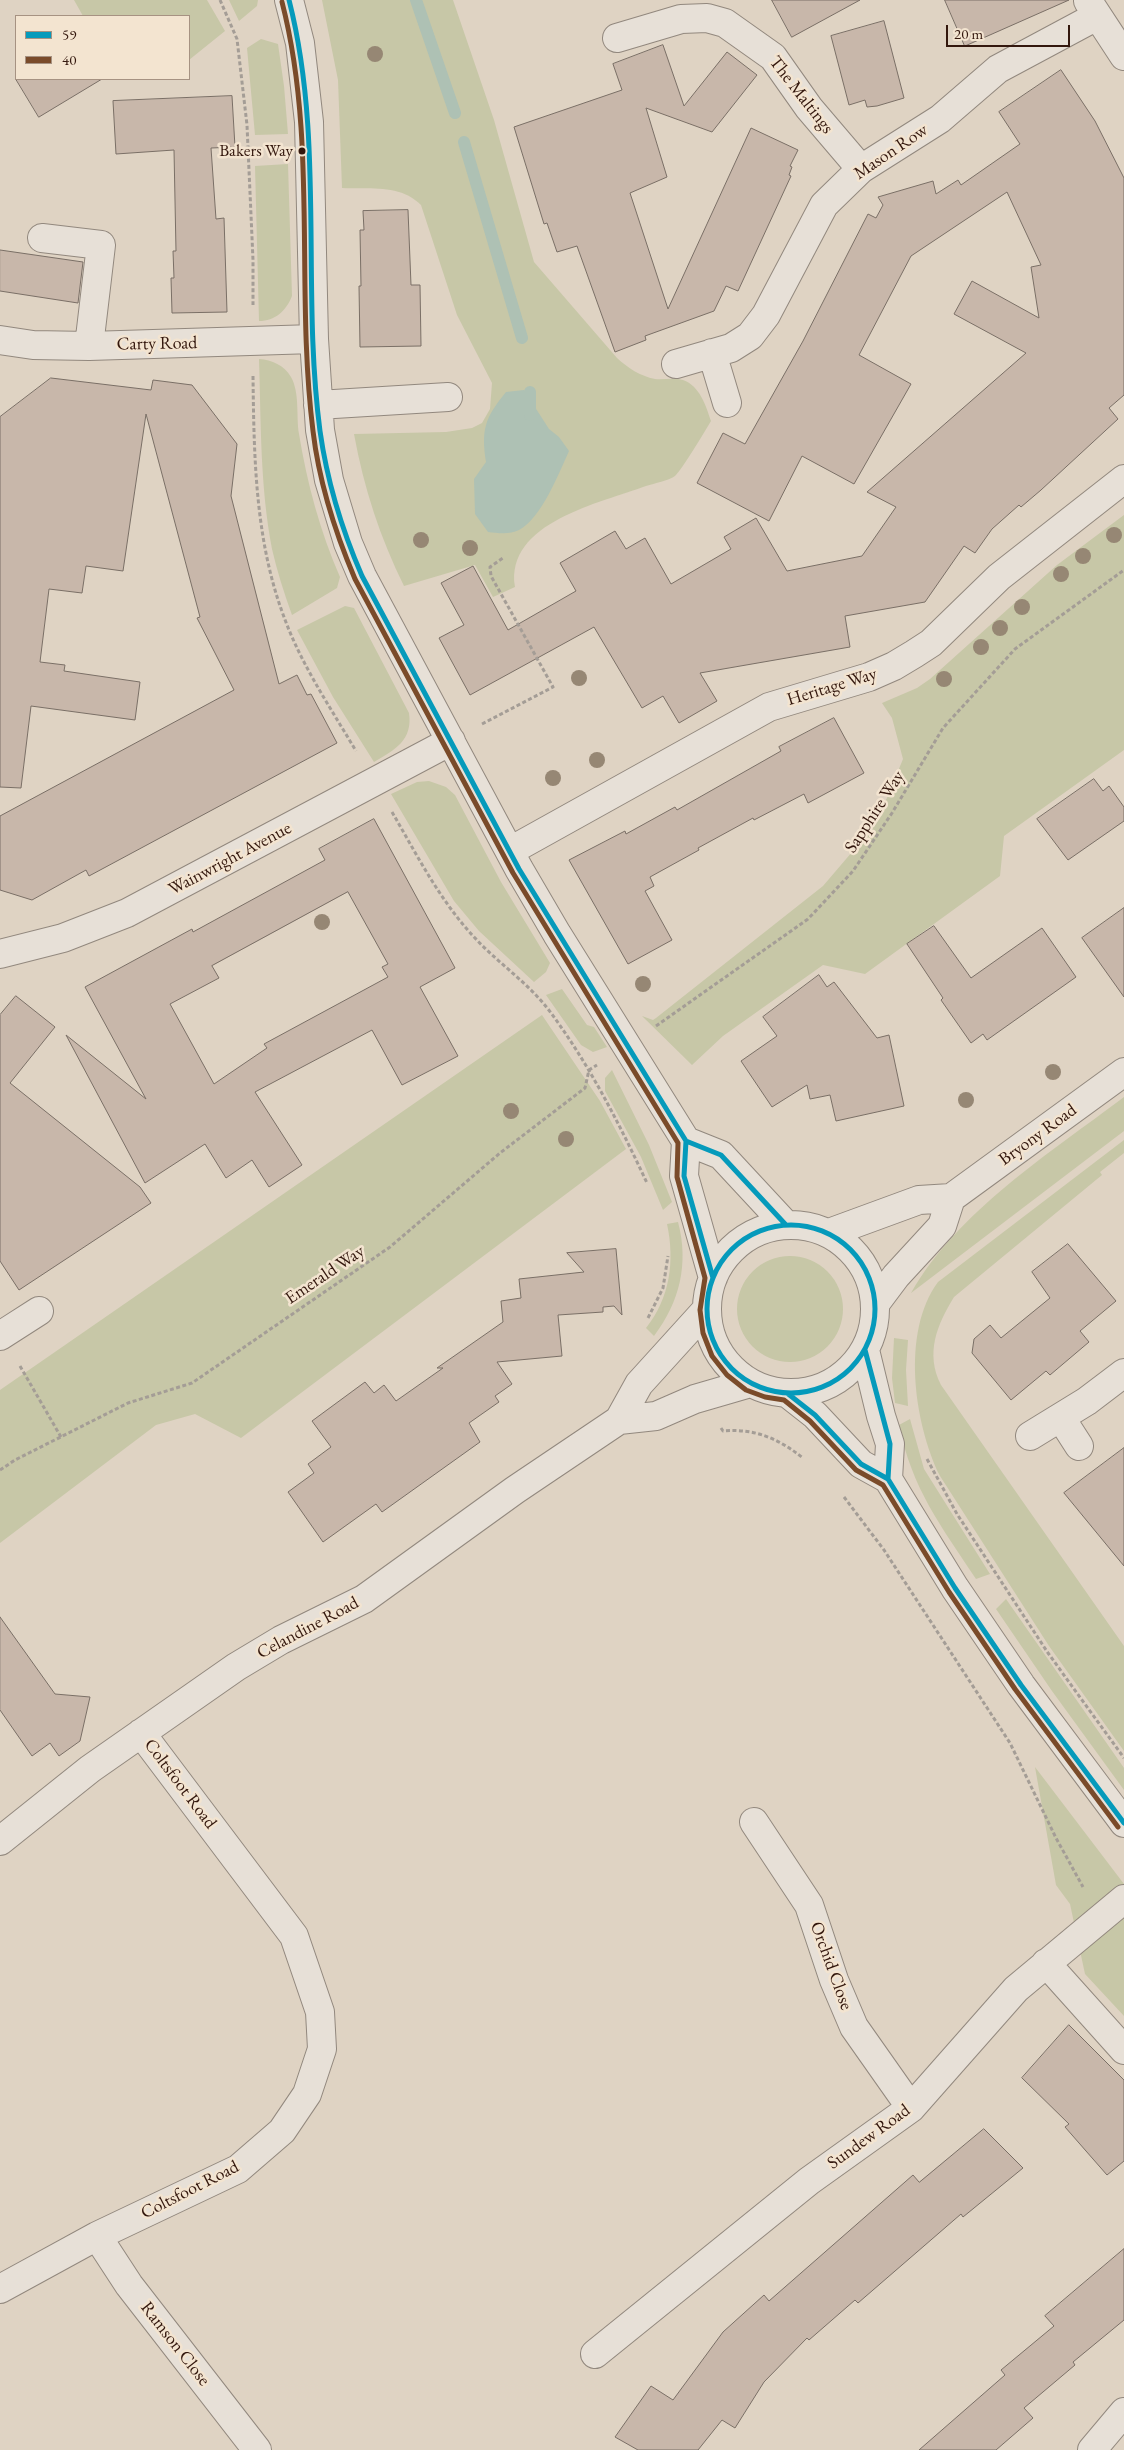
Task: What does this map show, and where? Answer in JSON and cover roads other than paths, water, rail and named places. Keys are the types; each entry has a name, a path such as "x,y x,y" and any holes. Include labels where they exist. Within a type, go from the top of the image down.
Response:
{"street":[{"path":"288,0 301,52 309,122 314,339 318,405 329,480 348,543 362,576 510,851 557,934 686,1141 684,1176 713,1278"},
{"path":"1092,8 1124,56"},
{"name":"Mason Row","path":"676,364 738,344 754,331 766,315 824,205 861,169 940,119 998,69 1092,8"},
{"name":"The Maltings","path":"617,38 709,9 773,57 809,108 861,169"},
{"path":"42,238 101,245 89,346"},
{"name":"Carty Road","path":"0,340 33,345 89,346 314,339"},
{"path":"712,353 727,403"},
{"path":"318,405 448,397"},
{"name":"Heritage Way","path":"510,851 769,707 869,677 894,666 914,654 931,643 999,577 1124,479"},
{"name":"Wainwright Avenue","path":"0,954 63,938 127,912 450,741"},
{"name":"Bryony Road","path":"951,1198 1124,1072"},
{"path":"686,1141 721,1155 786,1224"},
{"path":"829,1233 919,1200 951,1198 942,1226 896,1276 875,1304"},
{"path":"786,1224 808,1226 829,1233 844,1243 857,1255 866,1270 872,1286 875,1304 871,1335 865,1350 845,1374 832,1382 802,1393 767,1390 750,1383 732,1370 718,1352 710,1331 707,1309 713,1278 725,1257 742,1241 762,1230 786,1224"},
{"name":"Celandine Road","path":"0,1841 90,1769 141,1732 257,1654 364,1599 516,1490 619,1420 639,1384 707,1309"},
{"path":"1,1334 39,1311"},
{"path":"865,1350 880,1416 890,1444 888,1478"},
{"path":"1030,1436 1061,1418 1124,1373"},
{"name":"Celandine Road","path":"619,1420 656,1416 696,1399 750,1383"},
{"path":"787,1393 815,1415 861,1464 888,1478 955,1588 1021,1685 1124,1822"},
{"path":"1061,1418 1079,1446"},
{"name":"Coltsfoot Road","path":"0,2289 96,2236 238,2169 282,2131 307,2094 322,2049 320,2012 294,1936 141,1732"},
{"name":"Orchid Close","path":"754,1822 809,1905 834,1980 854,2027 911,2108"},
{"name":"Sundew Road","path":"595,2354 809,2181 911,2108 1016,1989 1124,1899"},
{"path":"1046,1963 1124,2050"},
{"name":"Ramson Close","path":"96,2236 129,2285 257,2450"},
{"path":"1092,2450 1124,2412"}],"waterway":[{"path":"416,0 455,113"},
{"path":"464,142 522,338"},
{"path":"530,392 530,415"}],"place":[{"name":"Bakers Way","path":"302,151"}]}
